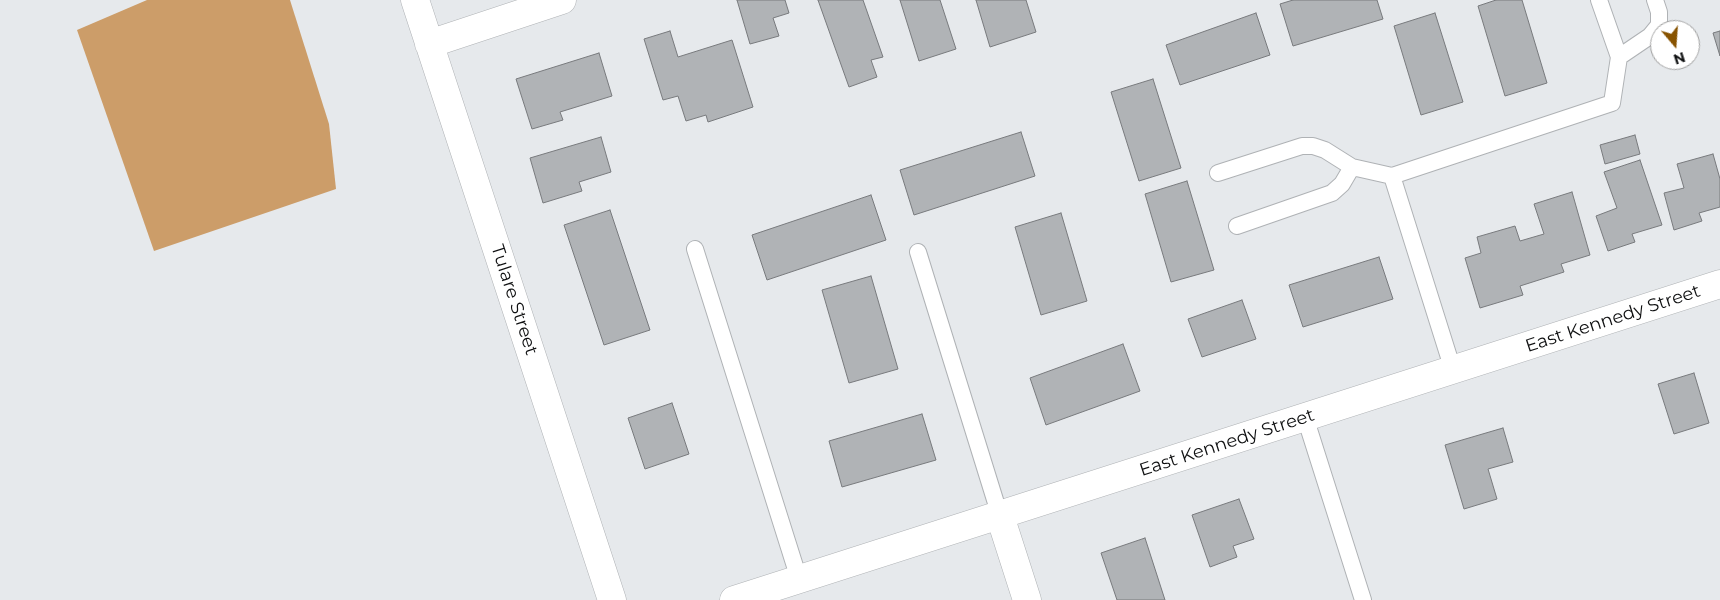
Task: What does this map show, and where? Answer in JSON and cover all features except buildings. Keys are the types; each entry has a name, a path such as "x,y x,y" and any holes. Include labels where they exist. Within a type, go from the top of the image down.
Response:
{"street":[{"name":"Tulare Street","path":"415,0 612,600"},
{"path":"429,44 562,0"},
{"name":"East Kennedy Street","path":"734,600 1720,284"},
{"path":"1000,516 1026,600"}],"lane":[{"path":"1218,173 1302,146 1313,146 1325,150 1352,167 1392,176 1612,103 1619,57 1599,0"},
{"path":"1619,57 1650,36 1659,25 1659,12 1654,0"},
{"path":"1238,226 1332,193 1342,184 1352,167"},
{"path":"1392,176 1453,370"},
{"path":"694,249 799,580"},
{"path":"918,252 1000,516"},
{"path":"1305,418 1363,600"}],"shaded area":[{"path":"147,0 290,0 329,124 336,189 154,251 77,30"}]}
